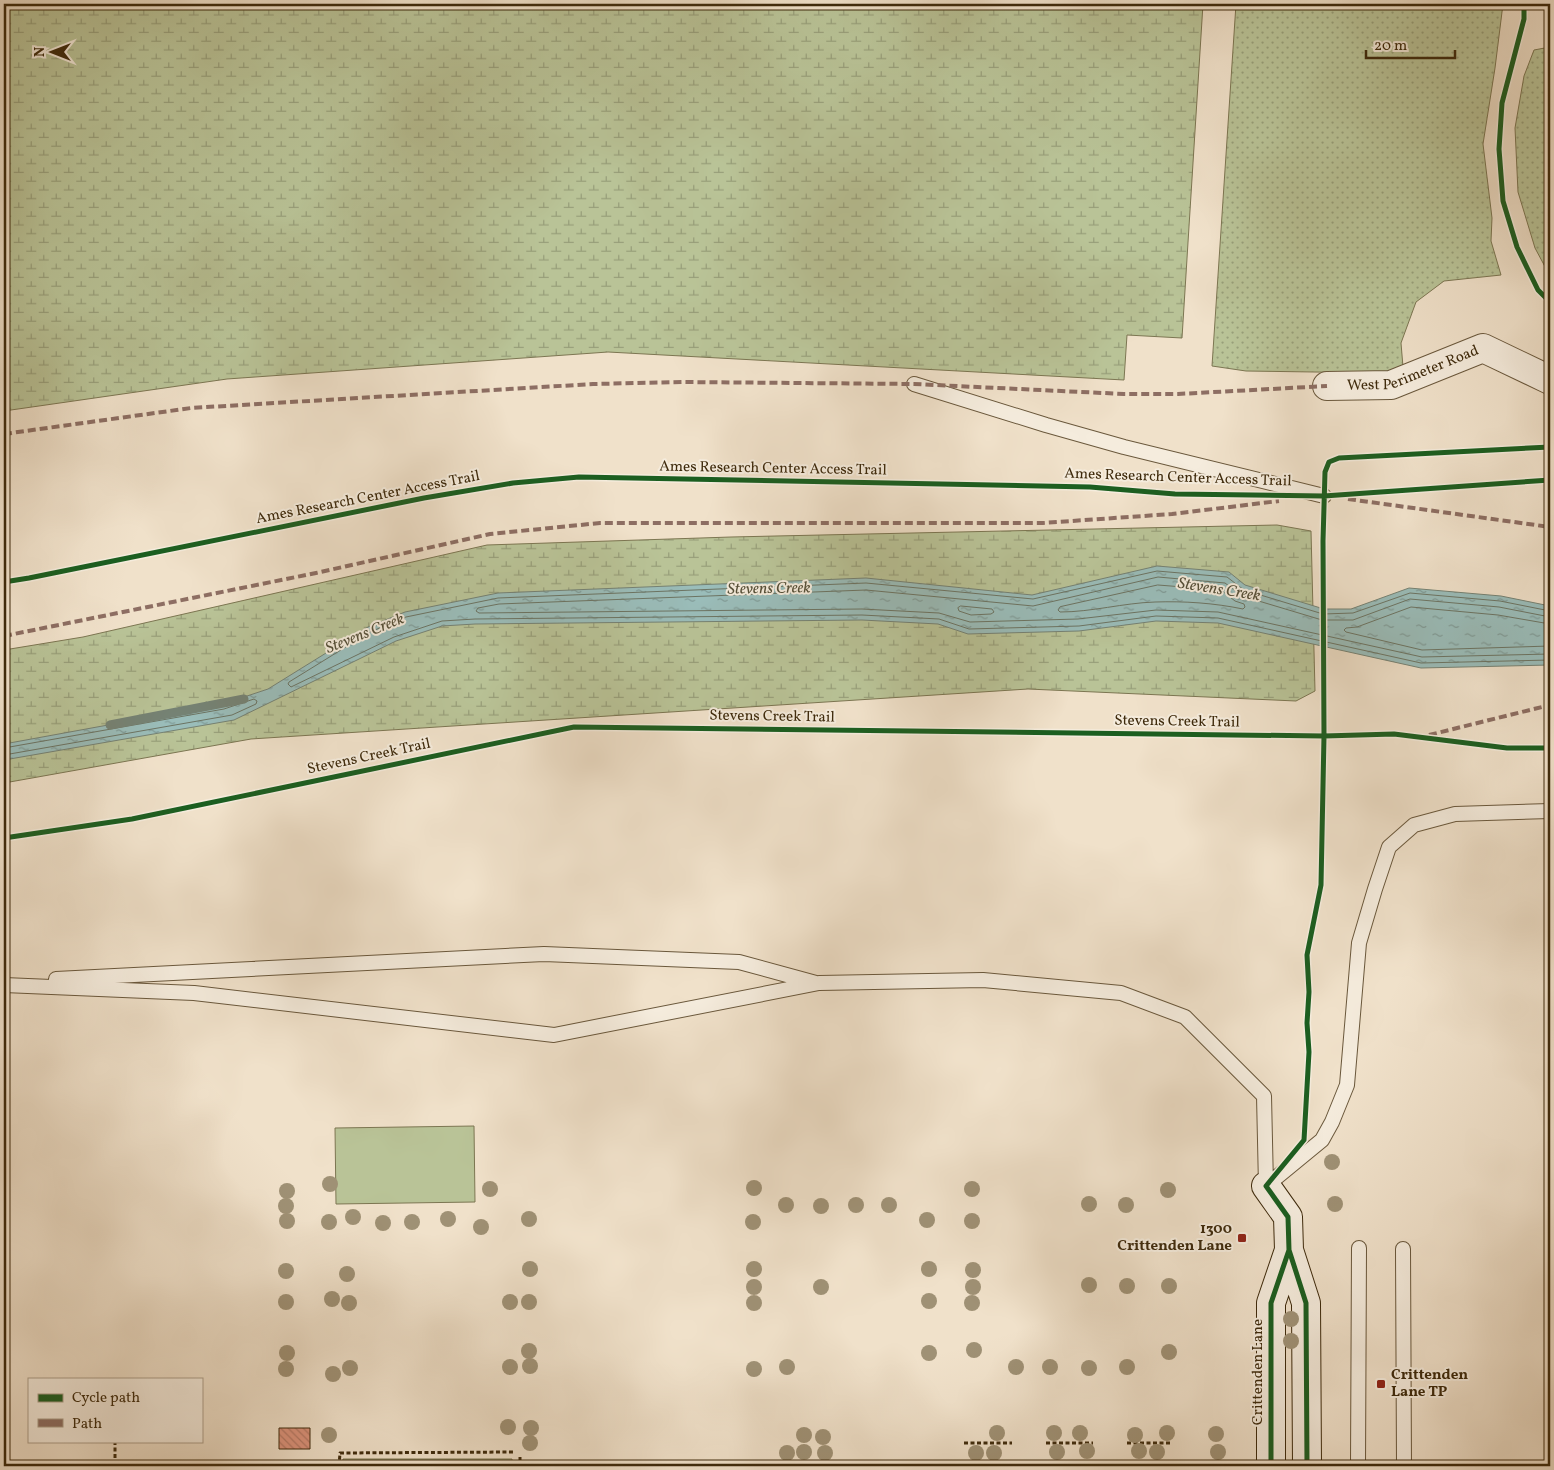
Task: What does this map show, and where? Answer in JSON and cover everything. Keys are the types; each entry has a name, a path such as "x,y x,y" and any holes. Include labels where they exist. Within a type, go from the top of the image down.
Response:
{"street":[{"name":"West Perimeter Road","path":"1327,386 1391,385 1483,348 1550,380"},
{"name":"Crittenden Lane","path":"1266,1186 1288,1218 1289,1250 1306,1304 1306,1466"},
{"name":"Crittenden Lane","path":"1271,1466 1271,1304 1289,1250"}],"lane":[{"path":"914,384 1124,447 1324,496"},
{"path":"1266,1186 1322,1140 1332,1122 1347,1085 1360,942 1389,848 1414,825 1455,814 1550,811"},
{"path":"4,983 544,954 739,962 819,983"},
{"path":"4,983 194,993 554,1035 819,983 993,981 1121,993 1185,1017 1264,1096 1266,1186"},
{"path":"1358,1466 1359,1248"},
{"path":"1403,1249 1404,1466"}],"path":[{"path":"115,1442 115,1466"},
{"path":"964,1443 1012,1443"},
{"path":"1046,1443 1092,1443"},
{"path":"1128,1443 1172,1443"},
{"path":"339,1466 340,1454 513,1452"},
{"path":"520,1457 520,1466"}],"green space":[{"path":"4,4 1203,4 1182,338 1127,335 1124,380 608,352 227,379 4,411"},
{"path":"1236,4 1503,4 1483,144 1492,218 1491,241 1501,275 1444,281 1416,302 1401,343 1403,367 1382,373 1246,371 1212,366"},
{"path":"1550,47 1550,276 1535,248 1518,192 1515,128 1524,76 1534,50"},
{"path":"1277,525 1311,531 1315,691 1296,701 1028,689 251,739 4,783 4,650 83,637 487,545 731,537"},
{"path":"474,1126 475,1202 336,1204 335,1128"},
{"path":"343,1459 512,1459 512,1466 343,1466"}],"water":[{"path":"1157,566 1229,572 1245,585 1324,609 1351,609 1409,588 1501,596 1550,606 1550,665 1421,668 1218,623 1156,621 1079,631 968,634 938,624 862,620 475,624 442,626 396,641 234,720 4,760 4,744 223,704 268,689 368,627 405,612 498,593 866,578 1032,595"}],"building":[{"path":"279,1428 310,1428 310,1449 279,1449"}],"waterway":[{"name":"Stevens Creek","path":"110,725 244,699"}],"marked path":[{"path":"4,434 191,408 593,384 683,382 914,384 1124,394 1178,394 1327,386"},
{"path":"1348,499 1550,527"},
{"path":"4,636 316,573 490,534 600,523 1043,523 1172,514 1279,501"},
{"path":"1429,735 1550,705"}],"cycle path":[{"path":"1524,4 1524,19 1502,103 1499,149 1503,201 1517,247 1538,290 1550,302"},
{"path":"1307,1466 1306,1303 1289,1250 1288,1217 1266,1186 1304,1140 1309,1052 1307,955 1321,885 1324,736 1323,541 1325,472 1329,462 1339,458 1550,447"},
{"name":"Ames Research Center Access Trail","path":"4,582 424,498 513,483 579,477 1090,487 1175,494 1324,496 1550,480"},
{"name":"Stevens Creek Trail","path":"4,838 132,819 574,727 1324,736 1394,734 1507,748 1550,748"},
{"path":"1271,1466 1271,1303 1289,1250"}],"place":[{"name":"1300 Crittenden Lane","path":"1242,1238"},
{"name":"Crittenden Lane TP","path":"1381,1384"}]}
